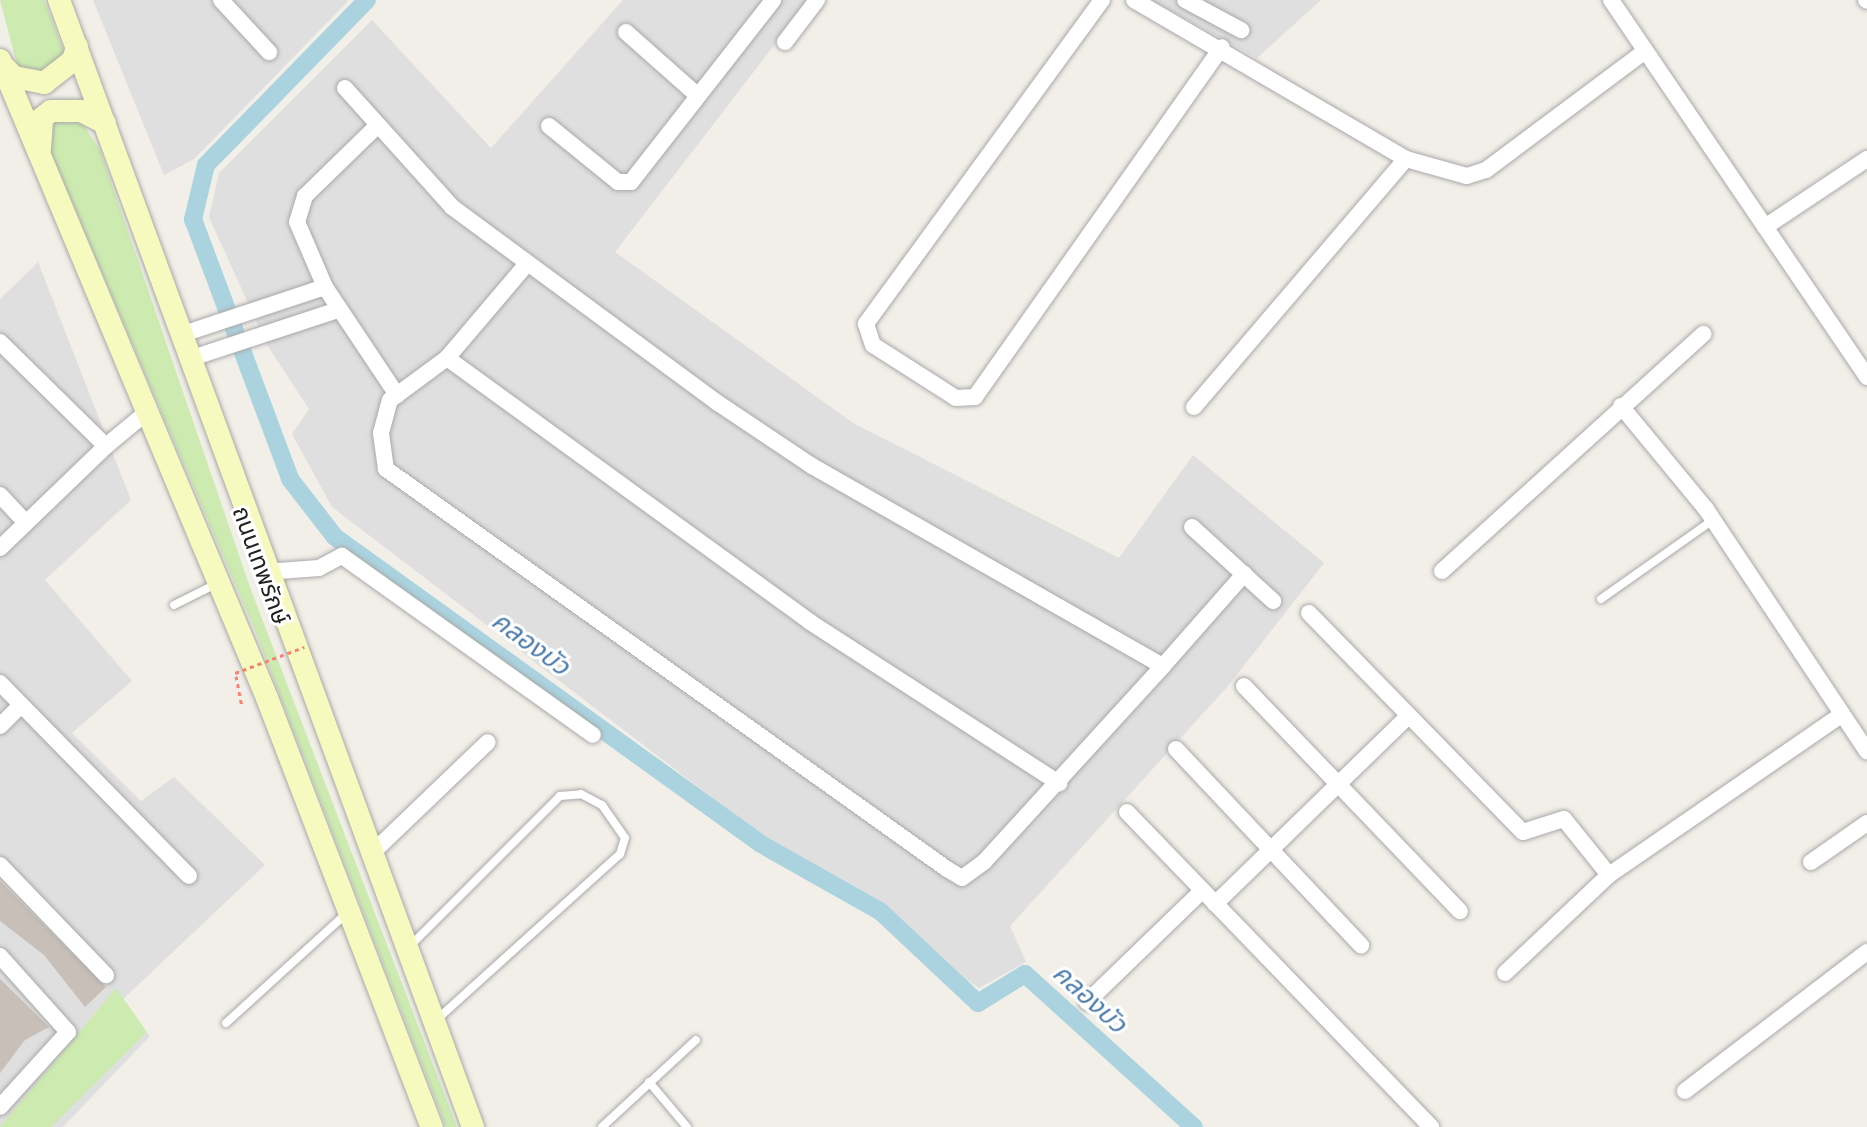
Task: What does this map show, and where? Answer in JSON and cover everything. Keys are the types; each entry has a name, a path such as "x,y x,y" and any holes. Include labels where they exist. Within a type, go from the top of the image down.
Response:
{"main road":[{"name":"ถนนเทพรักษ์","path":"59,0 265,572 473,1127"},
{"path":"1,62 14,77 44,83 73,60 77,47"},
{"name":"ถนนเทพรักษ์","path":"1,62 217,584 432,1127"},
{"path":"40,158 39,132 51,111 81,111 105,123"}],"street":[{"path":"221,0 269,52"},
{"path":"549,126 624,184 773,0"},
{"path":"785,42 817,0"},
{"path":"1102,0 866,324 873,345 956,398 975,397 1222,47"},
{"path":"1134,0 1222,47 1406,159 1442,173 1486,170 1645,51"},
{"path":"1185,0 1241,30"},
{"path":"1611,0 1867,377"},
{"path":"626,32 698,96"},
{"path":"345,88 452,207 525,266 812,466 1163,666"},
{"path":"378,125 300,202 297,222 338,310 397,395"},
{"path":"1194,407 1406,159"},
{"path":"1765,227 1867,159"},
{"path":"525,266 447,358 397,395 381,433 386,469 396,482 962,878 1059,783 1244,574"},
{"path":"180,335 261,305 325,287"},
{"path":"189,359 268,328 338,310"},
{"path":"1442,571 1703,334"},
{"path":"0,342 106,446"},
{"path":"447,358 810,622 1059,783"},
{"path":"1621,406 1714,520 1867,751"},
{"path":"0,548 106,446 147,412"},
{"path":"0,495 26,523"},
{"path":"1192,527 1273,601"},
{"path":"265,572 319,568 342,556 593,735"},
{"path":"1309,613 1523,832 1564,819 1609,875"},
{"path":"0,683 189,876"},
{"path":"1244,686 1460,911"},
{"path":"0,726 21,705"},
{"path":"1505,973 1609,875 1842,714"},
{"path":"1215,904 1408,716"},
{"path":"370,855 488,742"},
{"path":"1176,749 1361,945"},
{"path":"1127,812 1431,1127"},
{"path":"1811,862 1867,823"},
{"path":"0,865 106,975"},
{"path":"1087,1002 1202,891"},
{"path":"1685,1091 1867,952"},
{"path":"0,956 68,1032 0,1107"}],"lane":[{"path":"1601,599 1714,520"},
{"path":"174,605 217,584"},
{"path":"406,950 560,796 581,794 602,805 625,838 620,854 435,1021"},
{"path":"226,1023 349,912"},
{"path":"602,1127 696,1040"},
{"path":"649,1082 687,1127"}],"path":[{"path":"242,706 235,673 304,647"}],"shaded area":[{"path":"93,0 349,0 194,159 164,175"},
{"path":"623,0 809,0 615,252 853,423 1119,558 1193,455 1324,563 1228,686 1010,926 1026,962 979,988 942,964 885,905 761,835 332,507 292,434 309,409 267,345 209,217 219,173 372,20 491,148"},
{"path":"1151,0 1321,0 1257,58"},
{"path":"38,262 131,500 45,580 132,681 72,733 141,801 174,777 265,865 119,1003 150,1036 63,1127 0,1127 0,299"}],"green space":[{"path":"0,0 44,0 64,51 51,72 25,73 17,65"},
{"path":"77,115 100,150 251,590 457,1127 446,1127 256,633 48,146 55,120"},
{"path":"116,988 147,1032 51,1127 0,1127"}],"building":[{"path":"0,881 106,987 85,1007 44,955 0,921"},
{"path":"0,979 49,1027 25,1040 0,1073"}],"waterway":[{"name":"คลองบัว","path":"367,0 206,165 193,219 290,479 335,537 761,844 881,912 978,1003 1025,974 1194,1127"}]}
